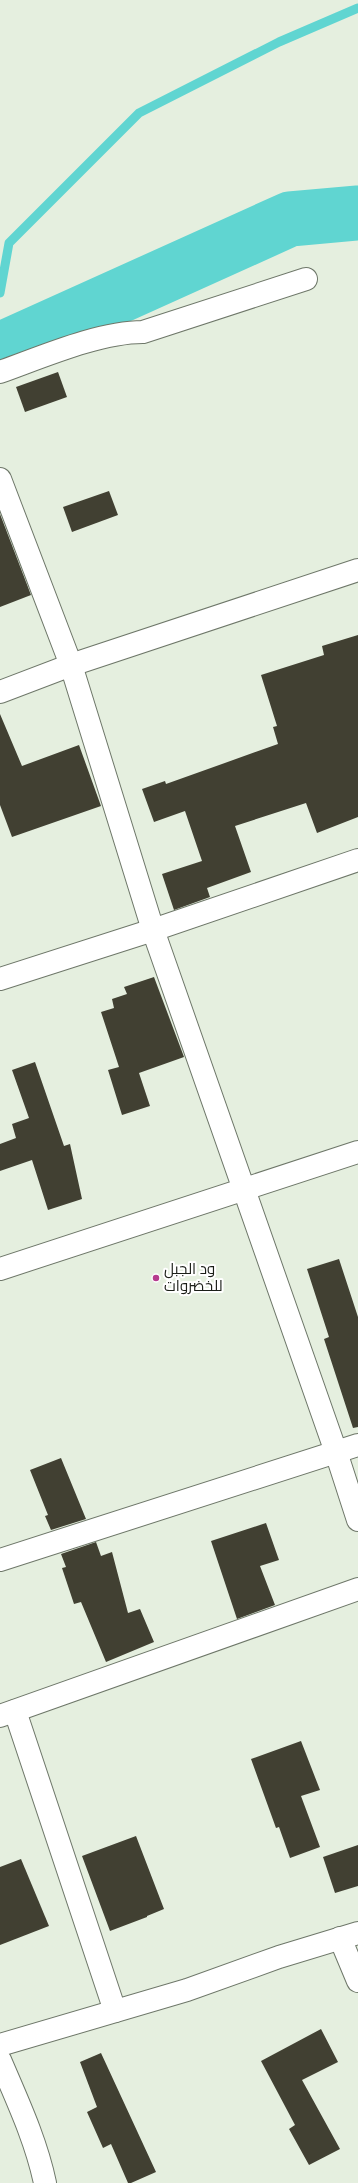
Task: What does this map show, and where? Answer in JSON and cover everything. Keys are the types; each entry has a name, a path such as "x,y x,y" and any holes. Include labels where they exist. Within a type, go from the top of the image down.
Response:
{"street":[{"path":"0,372 103,338 129,332 143,332 306,279"},
{"path":"0,479 71,665 153,930 336,1452 358,1520"},
{"path":"0,692 71,665 358,570"},
{"path":"0,979 153,930 358,860"},
{"path":"0,1270 358,1152"},
{"path":"0,1560 358,1445"},
{"path":"114,2011 7,1713 358,1589"},
{"path":"0,2045 187,1990 279,1957 349,1936 358,1981"},
{"path":"0,2060 27,2125 41,2164 45,2183"}],"building":[{"path":"58,372 67,397 25,412 16,387"},
{"path":"109,491 118,515 72,532 63,507"},
{"path":"0,514 31,595 0,607"},
{"path":"358,635 358,817 317,833 306,803 235,826 251,872 207,888 210,897 174,910 162,874 202,861 185,811 154,822 142,789 165,781 166,784 278,744 273,727 277,726 261,675 324,655 322,646"},
{"path":"0,714 22,766 79,745 101,806 12,837 0,805"},
{"path":"154,977 184,1057 139,1073 150,1106 122,1115 108,1070 119,1067 101,1012 114,1008 112,999 127,994 124,987"},
{"path":"35,1062 64,1146 70,1144 82,1199 48,1210 32,1160 0,1171 0,1144 16,1138 12,1124 29,1118 12,1070"},
{"path":"339,1259 358,1317 358,1427 353,1428 324,1339 329,1337 307,1269"},
{"path":"61,1458 86,1519 51,1530 45,1516 48,1515 30,1470"},
{"path":"266,1523 279,1560 260,1566 275,1605 237,1619 211,1541"},
{"path":"96,1542 101,1556 112,1552 128,1613 140,1609 154,1642 106,1662 81,1602 74,1604 62,1568 66,1567 61,1554"},
{"path":"301,1741 320,1790 301,1796 320,1847 290,1858 279,1827 276,1828 251,1759"},
{"path":"136,1836 164,1909 110,1931 82,1856"},
{"path":"358,1845 358,1886 335,1893 323,1857"},
{"path":"21,1859 49,1926 0,1945 0,1867"},
{"path":"321,2029 338,2062 302,2080 340,2149 309,2165 289,2129 295,2125 261,2061"},
{"path":"101,2053 156,2172 131,2183 128,2183 111,2144 103,2148 87,2112 97,2107 80,2062"}],"waterway":[{"path":"0,293 9,243 139,113 279,42 358,8"},
{"path":"0,350 290,219 358,213"}],"place":[{"name":"ود الجبل للخضروات","path":"156,1278"}]}
